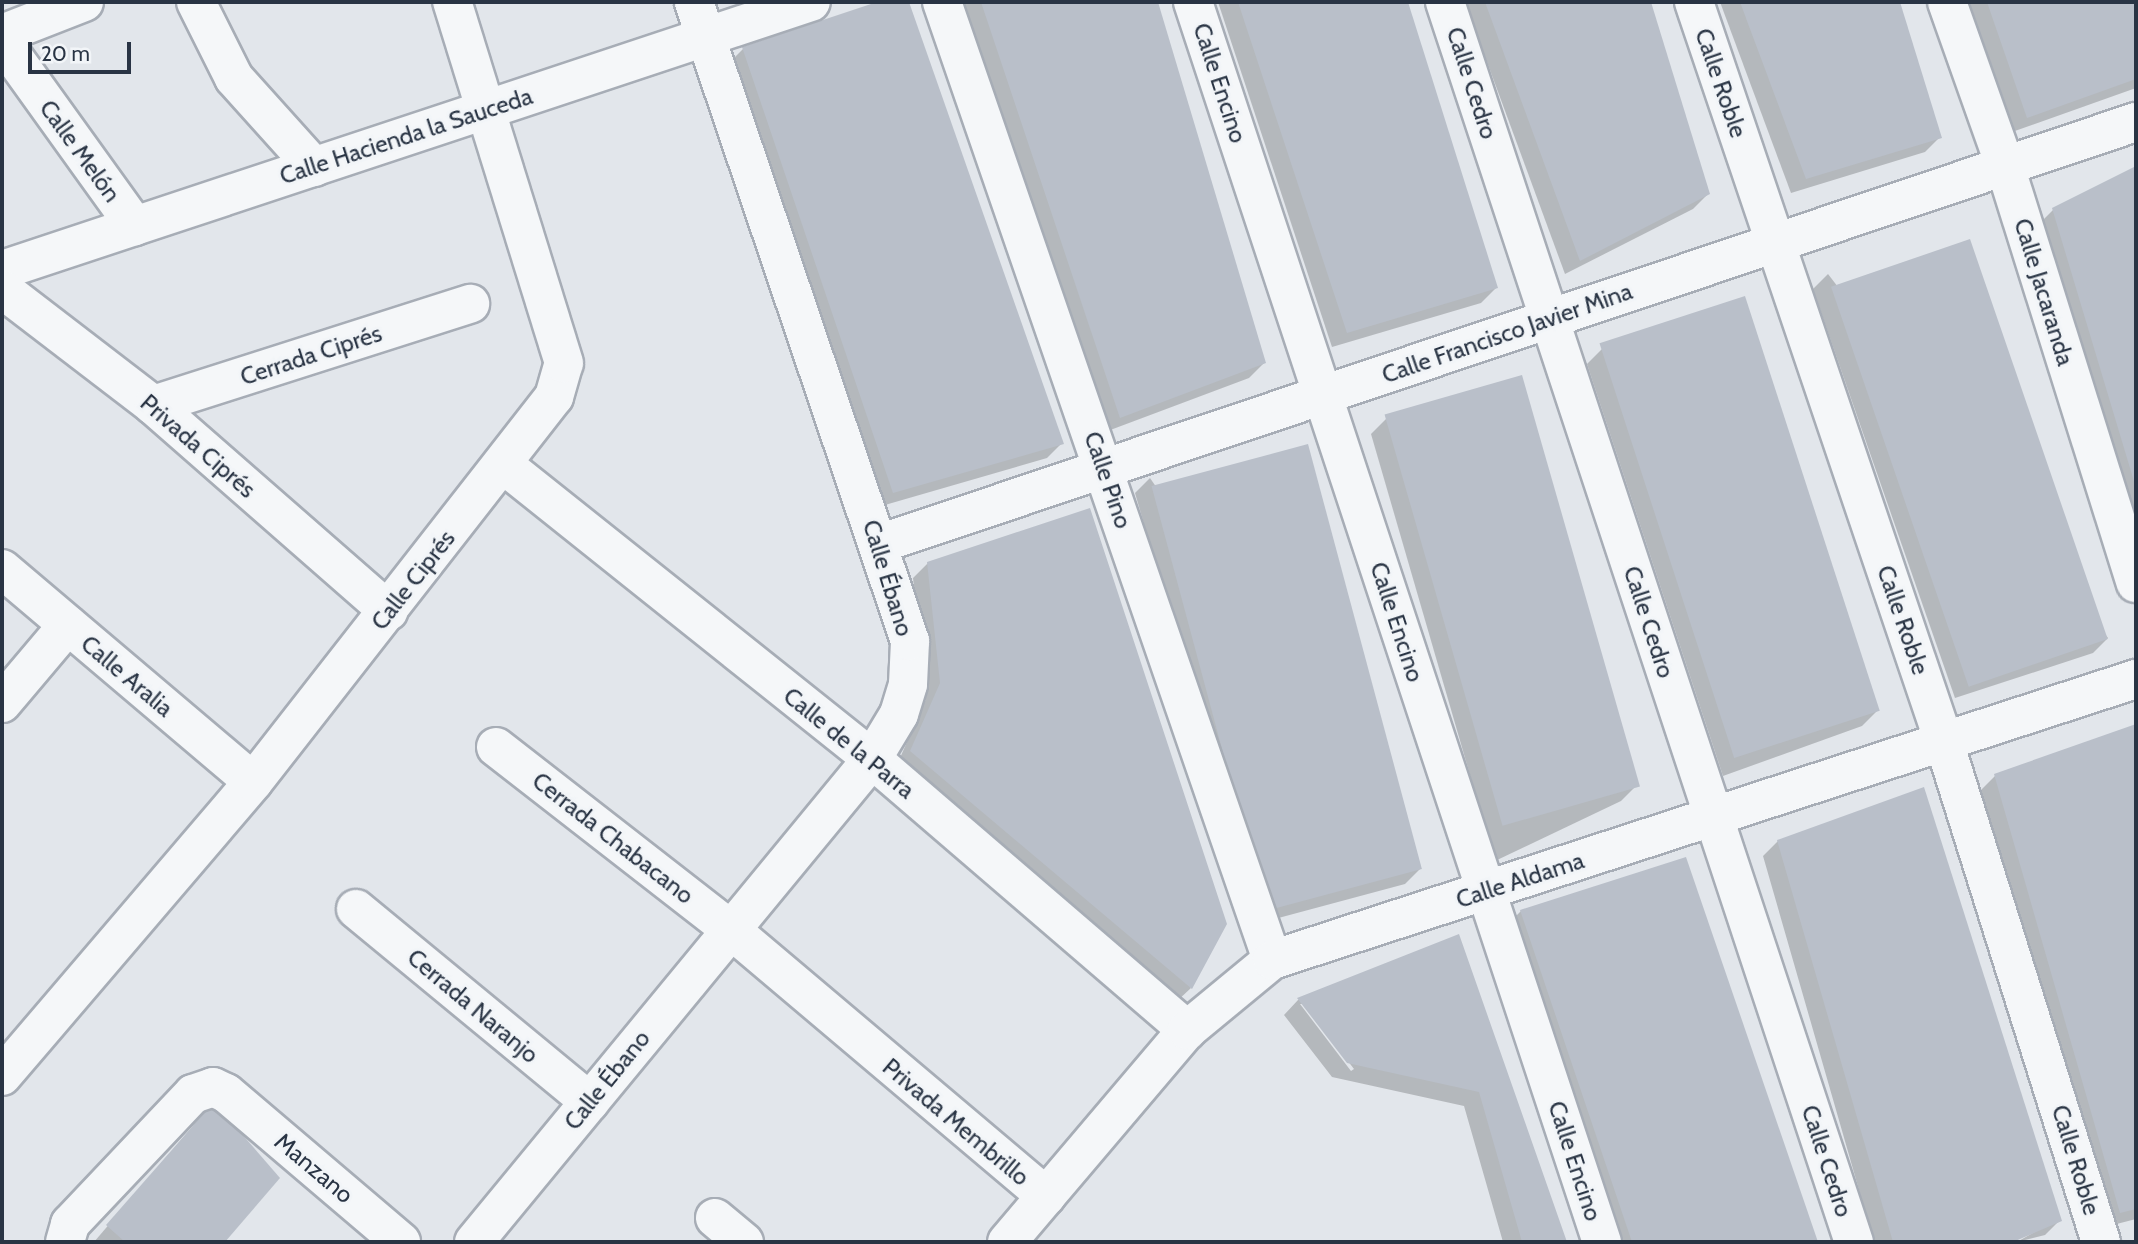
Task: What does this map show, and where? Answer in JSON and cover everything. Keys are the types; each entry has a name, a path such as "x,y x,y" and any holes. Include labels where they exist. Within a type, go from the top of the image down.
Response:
{"street":[{"path":"2,34 84,2"},
{"path":"196,2 234,78 314,167"},
{"name":"Calle Ciprés","path":"2,1076 253,782 504,465 554,397 564,363 452,2"},
{"name":"Calle Hacienda la Sauceda","path":"2,270 485,110 699,19 811,2"},
{"name":"Calle Pino","path":"942,2 1272,960"},
{"name":"Calle Encino","path":"1193,2 1602,1242"},
{"name":"Calle Cedro","path":"1445,2 1854,1242"},
{"name":"Calle Roble","path":"1694,2 1944,742 2101,1242"},
{"name":"Calle Jacaranda","path":"1947,2 2005,166 2136,583"},
{"name":"Calle Ébano","path":"474,1242 872,759 899,714 908,684 910,641 699,19"},
{"name":"Calle Melón","path":"2,41 135,226"},
{"name":"Calle Francisco Javier Mina","path":"878,544 2136,122"},
{"name":"Privada Ciprés","path":"2,289 153,405 388,611"},
{"name":"Cerrada Ciprés","path":"153,405 470,304"},
{"name":"Calle de la Parra","path":"504,465 872,759 1187,1030"},
{"name":"Calle Aralia","path":"2,569 253,782"},
{"path":"2,703 68,625"},
{"name":"Calle Aldama","path":"1007,1242 1187,1030 1272,960 2136,680"},
{"name":"Cerrada Chabacano","path":"496,747 730,929 867,1047"},
{"name":"Cerrada Naranjo","path":"356,909 590,1102"},
{"name":"Privada Membrillo","path":"867,1047 1046,1196"},
{"name":"Manzano","path":"65,1242 70,1224 193,1094 213,1087 226,1093 401,1242"},
{"path":"715,1218 744,1242"}],"building":[{"path":"877,2 909,2 1064,444 893,493 742,47"},
{"path":"981,2 1158,2 1266,363 1120,418"},
{"path":"1238,2 1408,2 1498,288 1347,333"},
{"path":"1485,2 1651,2 1710,194 1580,261"},
{"path":"1740,2 1900,2 1942,138 1806,179"},
{"path":"1987,2 2136,2 2136,79 2027,118"},
{"path":"2136,166 2136,488 2052,208"},
{"path":"1970,239 2108,639 1969,687 1831,287"},
{"path":"1745,296 1880,711 1734,758 1599,343"},
{"path":"1522,375 1640,786 1503,826 1385,414"},
{"path":"1308,444 1422,869 1265,911 1152,486"},
{"path":"1090,508 1227,924 1192,989 910,751 940,683 927,562"},
{"path":"2136,724 2136,1209 2120,1213 1994,774"},
{"path":"1924,787 2062,1221 2013,1242 1893,1242 1777,840"},
{"path":"1686,857 1818,1242 1632,1242 1520,910"},
{"path":"1459,934 1567,1242 1522,1242 1479,1092 1347,1063 1297,998"},
{"path":"214,1102 280,1178 225,1242 125,1242 106,1225"}]}
